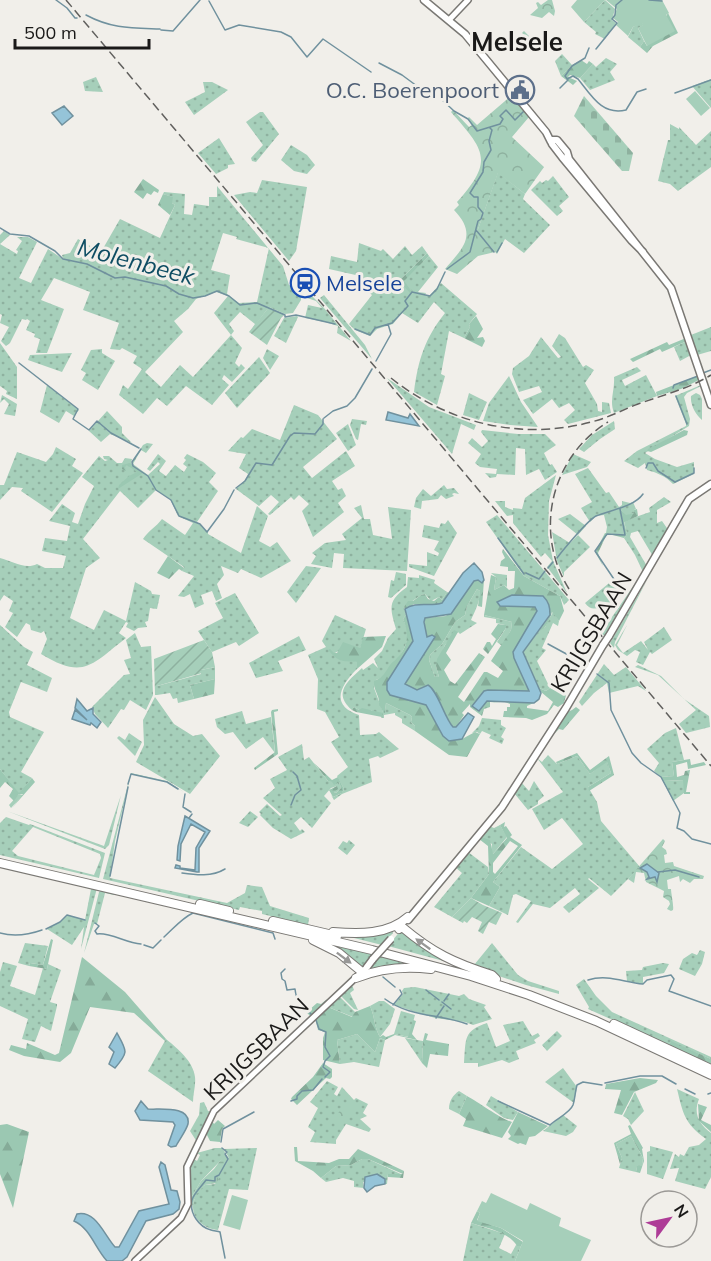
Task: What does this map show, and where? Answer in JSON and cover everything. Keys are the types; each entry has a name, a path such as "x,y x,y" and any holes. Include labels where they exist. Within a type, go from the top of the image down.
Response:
{"highway":[{"path":"0,857 416,956 496,979 599,1017 711,1069"},
{"path":"0,862 452,971 554,1004 640,1041 656,1052 711,1077"},
{"path":"396,932 408,917"},
{"path":"281,928 331,948 364,972 415,967 452,971"},
{"path":"306,929 352,933 396,932 455,963 492,975 496,979"}],"main road":[{"path":"424,0 465,34 566,156 674,293 711,405"},
{"path":"448,19 468,0"},
{"path":"694,355 711,411"},
{"name":"KRIJGSBAAN","path":"135,1261 187,1210 188,1167 217,1107 364,972 501,806 566,708 686,504 711,485"},
{"name":"KRIJGSBAAN","path":"408,917 435,886"},
{"path":"423,902 429,892"}],"green space":[{"path":"552,0 554,16 549,12 542,18 530,15 538,8 536,3 541,5"},
{"path":"577,0 605,0 584,22 571,7"},
{"path":"605,0 615,9 612,20 616,23 605,39 595,34 596,32 584,22"},
{"path":"606,0 662,0 669,13 666,15 675,31 647,46 638,28 643,23 633,27 628,36 616,25 618,22 613,18 617,9"},
{"path":"668,13 678,33 653,46 647,53 640,47 644,41 647,46"},
{"path":"642,22 644,25 638,28 644,41 640,47 628,37 633,27"},
{"path":"524,31 533,40 528,48 524,49 509,39 514,34 526,46 531,40 522,33"},
{"path":"562,54 572,65 561,76 555,61"},
{"path":"606,58 617,64 610,72 615,80 590,90 580,78 593,64 596,67"},
{"path":"581,60 587,64 589,61 593,64 580,78 570,75 568,77 577,81 573,85 561,76"},
{"path":"96,77 103,92 85,91 83,82"},
{"path":"711,79 711,108 692,86"},
{"path":"203,82 212,82 228,90 194,115 185,102 205,92"},
{"path":"695,91 710,108 701,116 686,99"},
{"path":"512,95 529,117 512,137 544,167 525,194 498,173 477,232 495,252 478,256 457,274 445,269 465,241 465,227 454,210 459,205 457,202 477,176 481,156 471,136 451,112 453,110 469,127 472,125 469,117 477,125"},
{"path":"584,96 633,153 629,171 622,171 574,116"},
{"path":"263,112 279,134 256,162 251,158 263,145 246,122"},
{"path":"670,124 679,129 679,127 696,145 711,131 711,167 678,191 670,184 658,181 668,140 670,140"},
{"path":"219,138 235,164 228,165 228,168 216,174 198,153"},
{"path":"291,145 307,155 315,165 307,174 294,171 281,160"},
{"path":"498,172 525,194 523,199 550,225 524,253 505,239 497,254 477,232"},
{"path":"553,176 569,197 559,206 563,211 557,216 531,190 540,181 542,183 548,181"},
{"path":"143,179 159,190 158,193 154,191 151,195 147,193 143,199 134,192"},
{"path":"262,180 307,187 296,251 289,261 234,195 257,193"},
{"path":"217,186 268,248 223,233 211,270 230,275 227,294 239,303 257,302 269,249 283,266 289,285 301,293 301,300 293,313 285,314 269,307 250,332 255,324 240,312 229,324 234,331 231,335 242,348 235,363 245,368 232,382 224,375 222,379 229,385 212,405 186,386 167,406 157,398 143,414 119,395 123,385 128,389 142,369 133,363 137,356 122,348 120,350 110,349 119,323 83,310 90,292 54,278 41,300 64,309 47,353 36,353 40,339 26,330 30,321 27,319 22,319 10,343 6,346 1,341 9,327 0,323 2,315 0,314 0,244 17,254 16,250 22,241 17,237 28,237 37,242 19,278 31,283 48,249 63,259 62,255 70,253 78,239 101,252 120,219 160,238 175,205 172,203 172,197 163,194 164,192 185,194 184,214 192,215 194,204 209,206 209,197 217,197","holes":["216,292 228,296 214,313 231,335 193,377 180,365 161,387 145,372 183,332 174,321 196,299"]},
{"path":"163,194 173,197 172,203 175,205 170,215 158,205"},
{"path":"4,231 10,235 0,244 0,235"},
{"path":"359,243 381,251 383,249 393,259 405,246 412,255 422,246 427,253 399,281 412,291 403,281 429,256 438,267 418,292 429,296 441,283 477,314 469,324 470,327 464,338 449,331 441,374 445,376 437,405 414,392 424,350 432,331 445,313 434,302 418,323 402,313 393,324 377,329 370,336 355,330 349,324 372,295 356,282 360,276 329,269 331,256 357,262"},
{"path":"427,253 429,256 404,281 412,291 410,293 399,281"},
{"path":"304,288 324,308 351,341 337,333 338,326 305,318 308,305 322,308 316,301 304,297"},
{"path":"324,295 365,345 372,359 320,298"},
{"path":"269,307 285,314 267,345 249,332"},
{"path":"297,316 286,343 274,336 284,318"},
{"path":"476,316 483,329 477,338 483,337 485,341 482,347 464,338 470,327 469,324"},
{"path":"711,327 711,351 697,355 691,335"},
{"path":"559,334 565,338 583,367 586,365 594,370 585,383 597,404 598,411 602,412 602,402 609,403 611,413 568,424 564,420 575,410 569,403 559,408 552,399 533,414 523,400 542,392 539,386 519,392 512,374 513,368 529,356 541,337 558,358 561,357 552,346"},
{"path":"686,338 687,341 662,352 660,349 633,362 630,359 667,342 669,345"},
{"path":"687,341 691,355 680,361 674,347"},
{"path":"0,343 17,367 17,399 6,394 7,391 0,386"},
{"path":"102,349 102,353 115,361 98,390 82,380 86,373 81,370 91,350"},
{"path":"267,349 279,356 270,370 263,358"},
{"path":"72,353 62,372 28,360 30,355"},
{"path":"259,357 270,373 237,408 225,393"},
{"path":"637,367 641,371 622,380 625,386 646,375 657,396 614,413 612,404 614,377"},
{"path":"509,376 521,402 538,427 483,421 489,403"},
{"path":"697,376 699,380 681,389 657,396 656,392"},
{"path":"387,378 429,407 476,425 474,430 461,424 452,454"},
{"path":"47,385 79,410 74,416 66,411 59,423 40,412"},
{"path":"701,385 684,397 690,419 689,426 645,453 677,467 694,462 694,474 673,484 661,475 647,470 645,463 638,468 624,461 637,451 686,426 675,396"},
{"path":"469,393 487,402 479,420 463,415"},
{"path":"696,393 702,399 702,420 691,403 691,396"},
{"path":"2,395 17,404 15,416 4,414 9,404 4,399 0,403"},
{"path":"294,405 318,415 337,439 303,467 312,478 346,451 355,466 332,481 338,490 342,488 346,496 338,503 344,512 313,537 302,511 309,504 299,495 294,500 291,497 270,515 268,514 279,502 271,495 259,506 236,489 248,474 239,468 246,454 228,451 252,429 280,440"},
{"path":"107,411 122,427 122,433 132,443 110,434 101,442 89,431"},
{"path":"352,419 367,421 366,425 361,424 358,440 350,425"},
{"path":"614,421 615,429 584,452 579,449 592,435"},
{"path":"348,424 356,445 348,451 336,433"},
{"path":"482,430 545,434 556,445 544,453 550,465 552,464 557,472 545,480 539,469 526,475 525,449 516,448 515,475 497,474 496,477 490,478 485,473 496,474 497,469 480,467 475,463 481,454 468,443 472,438 482,447 488,441 481,432"},
{"path":"684,430 688,431 687,435 651,452 647,451 648,449"},
{"path":"153,444 146,453 141,450 133,464 148,475 160,464 158,462 150,471 147,469 158,454 166,461 159,471 166,476 175,465 184,472 187,467 183,464 186,460 184,458 187,454 203,462 216,473 209,482 218,491 197,522 208,534 241,553 257,506 268,516 259,541 270,547 277,542 291,561 261,578 241,569 238,573 221,566 224,575 217,584 222,598 216,601 212,591 201,595 204,604 195,608 190,594 184,597 178,596 194,576 182,571 184,567 143,539 162,519 185,535 193,523 178,516 170,499 156,490 138,508 120,491 83,539 100,558 86,568 70,618 94,630 104,610 126,621 135,582 151,591 152,594 160,595 157,609 150,608 148,621 145,622 147,627 134,631 126,627 128,623 126,622 119,633 126,638 95,662 78,667 56,662 41,654 47,639 44,631 41,633 31,630 30,625 26,623 17,637 5,627 13,613 9,611 13,601 4,595 0,601 0,558 23,566 37,564 45,568 63,568 66,556 42,551 45,538 67,541 70,526 49,521 62,504 75,513 72,522 78,524 94,486 82,477 99,456 105,461 108,460 103,456 109,456 117,463 122,463 125,458 132,459 131,464 143,445"},
{"path":"56,447 76,459 72,466 83,473 52,512 21,491 23,488 12,487 0,500 0,485 4,485 17,452 46,462"},
{"path":"573,454 591,462 587,467 562,475"},
{"path":"130,463 143,473 118,489 119,485 129,476 137,472 127,465 126,471 122,469 122,465"},
{"path":"588,468 619,507 622,501 633,502 636,509 634,513 626,516 620,509 624,534 606,533 604,515 596,516 590,522 581,508 592,502 575,474"},
{"path":"556,475 549,501 548,535 553,561 567,593 547,567 552,561 545,553 541,557 513,523 513,515 507,516 495,501 505,501 505,507 513,510 513,508 522,509 525,498"},
{"path":"444,485 447,489 454,488 459,494 454,493 452,494 454,496 446,499 441,495 438,499 422,501 421,509 414,507 416,498 423,489 431,496"},
{"path":"664,497 671,502 657,510 657,523 662,521 669,531 654,558 638,531 631,533 630,537 648,568 605,637 600,631 603,630 643,572 624,538 627,534 624,521 650,512 649,508"},
{"path":"361,505 364,519 370,519 373,535 392,539 388,507 411,510 407,571 343,568 344,554 334,553 332,568 311,564 316,556 312,553 325,543 346,540 342,534 362,518 354,508"},
{"path":"620,509 626,515 634,513 637,509 638,516 624,522 627,534 624,538 609,534 606,536 598,553 603,566 595,552 605,533 624,534"},
{"path":"570,514 586,526 578,535 558,519"},
{"path":"497,515 569,600 564,605 560,596 524,576 486,522"},
{"path":"448,520 457,533 434,576 409,567 409,564 427,566 427,552 438,556 439,553 434,550 439,541 422,537 424,525 439,528 441,523 445,524"},
{"path":"552,532 570,543 578,535 590,547 564,572 564,577 557,561"},
{"path":"503,549 524,576 560,596 564,611 559,621 552,612 546,626 539,631 550,616 548,602 543,596 512,595 498,602 500,606 535,607 537,611 513,652 529,691 484,691 473,706 479,711 487,701 501,703 490,702 490,707 484,709 482,716 470,707 470,704 462,713 464,715 456,727 453,727 432,688 423,687 417,690 405,684 426,643 425,618 446,616 474,581 478,580 482,583 484,580 482,607 478,606 480,591 477,589 467,606 465,615 455,622 442,644 430,655 429,660 435,677 439,677 437,659 454,630 458,632 446,653 451,660 444,670 450,681 455,684 479,653 485,657 458,697 464,702 484,672 498,678 503,671 491,661 511,630 512,622 484,615 491,575 496,577 494,590 504,585 509,590 514,588 515,571 508,571 508,567 500,566 501,561 505,558"},
{"path":"168,556 184,568 182,571 179,569 169,579 157,573"},
{"path":"306,566 321,568 296,603 287,592"},
{"path":"396,572 406,574 406,585 391,598 388,597 391,580 394,581"},
{"path":"491,573 507,575 507,587 504,585 494,590 496,577"},
{"path":"419,575 435,580 434,583 447,592 442,600 439,597 431,601 425,594 404,607 406,615 403,619 408,633 405,646 387,673 376,680 374,688 383,712 385,712 386,703 410,715 415,731 402,723 402,719 395,713 384,715 384,718 381,718 371,710 359,710 354,707 352,710 346,704 343,693 347,683 362,668 363,670 373,663 378,668 374,659 396,629 392,610 393,601 407,587 408,577 419,578"},
{"path":"614,579 623,592 609,607 607,605 598,608 587,606 585,603"},
{"path":"647,580 615,642 614,648 610,643"},
{"path":"477,589 480,591 479,599 471,620 477,623 460,634 458,632 445,645 436,666 439,677 435,677 429,660 430,655 442,644 455,622 465,615 467,606"},
{"path":"447,592 449,593 440,605 414,604 405,609 404,607 408,601 413,601 425,594 428,599 434,601 439,597 442,600"},
{"path":"235,593 259,633 239,646 236,642 212,652 198,631 223,618 215,603"},
{"path":"553,612 559,621 558,626 553,623 542,648 546,650 537,661 550,688 546,691 539,688 523,652 539,631 545,627"},
{"path":"335,615 366,629 360,649 350,645 333,654 357,662 357,669 343,688 341,700 350,711 359,715 360,735 379,732 399,749 380,758 378,756 369,759 372,782 342,794 334,800 331,795 333,797 338,795 344,789 337,776 348,767 331,742 339,737 325,712 317,709 318,679 308,655 326,647 322,641"},
{"path":"406,615 413,641 387,682 387,690 426,705 443,736 462,739 475,732 480,734 467,757 449,755 415,731 410,715 386,703 385,713 379,704 374,681 382,676 404,649 407,634 403,619"},
{"path":"484,615 512,622 511,630 502,646 497,642 506,628 505,625 496,623 496,619 484,617"},
{"path":"498,624 506,625 506,628 488,654 483,649 487,642 490,642 492,646 496,639 491,634"},
{"path":"0,625 24,647 33,652 27,665 52,678 47,692 21,682 9,712 10,717 44,732 21,772 32,778 19,794 0,769"},
{"path":"627,625 617,645 623,653 641,641 648,650 644,642 664,627 672,640 652,654 650,652 643,665 636,662 640,652 635,650 627,656 618,650 615,645"},
{"path":"135,633 141,647 151,646 153,695 146,710 130,700 108,728 95,714 92,707 124,675 130,674 124,660 131,658 126,640"},
{"path":"299,636 306,650 278,661 283,671 256,678 249,663"},
{"path":"386,636 382,647 357,669 357,662 340,660 328,650 337,653 343,642 360,648 363,637"},
{"path":"204,640 212,652 215,667 157,686 157,695 155,695 154,659"},
{"path":"604,664 614,675 626,667 646,691 638,686 609,693 607,683 582,706 579,702"},
{"path":"638,665 661,676 683,698 658,675 635,667"},
{"path":"215,667 215,679 190,685 194,699 178,703 177,698 173,699 170,693 157,695 157,686 201,674 201,670"},
{"path":"215,679 214,694 194,699 190,685"},
{"path":"539,688 546,691 550,688 566,695 564,703 558,707 554,705 547,714 532,720 503,717 504,711 510,707 510,704 505,702 534,703 527,708 548,711 553,702"},
{"path":"155,697 174,724 193,736 202,734 220,756 190,794 136,762 144,745 143,720"},
{"path":"684,699 709,716 710,727 686,733 679,724 696,710"},
{"path":"354,707 359,710 362,708 383,713 382,717 356,712 352,710"},
{"path":"576,707 580,710 563,730 553,732 565,713"},
{"path":"278,709 274,712 278,754 255,770 254,768 275,752 271,712"},
{"path":"242,711 246,724 271,717 275,753 263,737 246,749 233,732 225,734 217,727 215,719"},
{"path":"482,718 501,720 501,725 506,728 501,737 504,739 502,744 489,738 491,735 482,731 480,734 472,733 479,726"},
{"path":"676,728 684,760 672,762 674,776 661,777 654,771 659,763 647,749 665,733"},
{"path":"129,733 142,742 135,756 117,738 119,736 125,740"},
{"path":"302,744 304,760 309,757 328,781 339,782 341,788 336,793 334,792 337,786 331,788 324,796 331,803 312,828 301,817 294,823 300,831 302,829 305,832 291,839 273,828 259,812 267,804 280,816 282,815 263,798 275,788 270,779 287,770 278,757"},
{"path":"577,753 590,770 609,756 614,775 589,791 588,787 611,773 607,762 590,774 577,756 557,764 556,762"},
{"path":"548,755 557,764 577,756 590,774 607,761 611,773 588,787 597,802 601,821 640,867 611,896 589,878 599,888 569,913 563,907 580,894 575,888 550,908 533,904 518,923 516,922 531,901 516,894 513,895 508,915 489,906 500,887 493,882 521,847 552,869 583,844 562,818 544,830 532,809 563,792 537,758 542,762"},
{"path":"690,759 691,765 704,762 706,765 688,769 687,762 676,765 677,777 690,770 686,792 690,794 684,794 683,780 663,781 661,777 674,776 672,762"},
{"path":"314,763 332,780 338,777 344,789 342,793 333,797 329,790 337,786 338,789 334,792 336,793 341,788 339,782 334,785 328,781"},
{"path":"0,769 19,793 32,778 35,782 12,808 23,794 19,794 14,801 9,796 13,789 5,782 0,788"},
{"path":"131,773 167,781 184,792 167,782 131,774 115,841 110,878 227,903 245,893 247,885 262,887 270,906 309,918 308,925 262,914 262,911 240,907 239,910 103,879"},
{"path":"684,780 684,793 673,801 663,781"},
{"path":"534,781 544,796 538,804 528,810 514,793 521,782 529,791"},
{"path":"19,794 23,795 11,808 9,805"},
{"path":"121,795 109,845 105,849 7,811 104,846"},
{"path":"250,811 258,817 248,827 239,823"},
{"path":"6,817 105,853 99,878 0,855 0,823","holes":["33,827 100,854 101,858 94,875 18,856 12,851"]},
{"path":"505,822 504,827 506,826 512,835 510,837 522,845 493,882 500,887 489,906 471,898 489,874 488,846 479,839 481,837 490,840 493,854 507,838 500,825","holes":["510,841 518,846 495,874 493,863"]},
{"path":"500,825 507,837 493,854 491,853 492,844 481,837 489,826 494,828"},
{"path":"663,839 665,841 662,847 667,854 664,855 665,863 673,862 674,866 704,876 703,879 694,879 690,883 683,879 680,882 679,876 667,880 673,903 671,911 667,909 670,904 663,897 664,891 646,882 644,873 636,872 634,883 628,879"},
{"path":"349,840 355,845 347,855 338,848 343,841 347,843"},
{"path":"468,852 488,867 489,874 471,898 452,917 434,907 462,873 455,867"},
{"path":"0,865 97,888 81,949 84,927 72,945 47,929 68,915 85,920 91,889 0,867"},
{"path":"103,890 115,892 114,895 105,893 97,924 94,924 84,953 99,892"},
{"path":"471,898 502,913 496,925 489,922 483,934 478,931 482,922 472,917 467,923 464,921 463,923 452,917"},
{"path":"391,930 393,933 382,945 334,933"},
{"path":"401,930 451,963 388,946"},
{"path":"312,938 376,953 362,969"},
{"path":"51,939 53,940 47,969 29,966 30,963 43,965"},
{"path":"25,943 48,946 43,965 30,963 29,966 18,963"},
{"path":"492,943 518,975 528,981 559,991 559,994 456,962 451,958 474,965"},
{"path":"700,950 705,952 702,964 695,976 679,969 683,959 692,953 697,955"},
{"path":"381,954 432,968 370,969"},
{"path":"82,957 125,992 166,1039 165,1041 134,1013 90,1007 71,1053 60,1062 24,1056 9,1050 11,1045 26,1049 27,1043 55,1055 59,1053"},
{"path":"3,962 17,966 10,986 35,995 43,968 47,969 48,964 61,970 50,1002 57,1004 51,1031 41,1026 35,1042 22,1039 28,1019 0,1006 0,972"},
{"path":"669,964 664,973 643,977 643,984 627,981 626,971 642,970 643,967"},
{"path":"584,979 596,996 612,1012 711,1057 711,1059 671,1042 669,1045 588,1009 576,985"},
{"path":"352,985 354,990 350,993 358,1010 341,996"},
{"path":"415,987 459,996 464,994 469,999 486,1005 484,1007 492,1019 473,1025 435,1018 394,1005 403,994 404,988"},
{"path":"339,996 355,1012 353,1017 328,1007"},
{"path":"327,999 322,1007 310,1016 300,1005 304,1002 309,1010 317,1003 321,1004"},
{"path":"384,1001 395,1009 390,1024 380,1037 370,1006"},
{"path":"370,1006 380,1037 394,1034 408,1037 413,1020 416,1021 412,1034 417,1040 395,1035 385,1040 380,1038 375,1052 357,1034 337,1040 340,1064 323,1060 325,1032 318,1030 315,1018 328,1007 352,1017 355,1012"},
{"path":"401,1011 415,1015 409,1037 394,1034"},
{"path":"523,1021 532,1036 538,1033 540,1036 534,1040 536,1043 516,1051 519,1059 509,1063 502,1060 478,1067 478,1063 464,1063 467,1037 474,1029 487,1023 496,1047 510,1041 503,1025"},
{"path":"557,1031 562,1036 547,1051 542,1045"},
{"path":"425,1033 428,1034 426,1040 449,1044 448,1056 430,1054 427,1068 422,1063"},
{"path":"357,1034 375,1052 380,1038 385,1040 379,1067 354,1062 340,1064 337,1040"},
{"path":"405,1038 423,1041 422,1063"},
{"path":"166,1039 184,1056 194,1071 193,1102 148,1071"},
{"path":"671,1041 711,1059 711,1064 669,1045"},
{"path":"323,1063 332,1069 332,1077 326,1078 297,1105 291,1099 292,1097 313,1077"},
{"path":"563,1068 577,1087 574,1103 545,1082"},
{"path":"640,1078 658,1080 634,1092 622,1115 614,1113 621,1090 605,1089 606,1084"},
{"path":"327,1081 338,1087 334,1094 337,1096 342,1087 354,1100 356,1098 368,1104 363,1113 367,1116 360,1119 371,1129 369,1132 346,1124 336,1144 310,1142 315,1132 308,1127 318,1108 310,1102"},
{"path":"677,1089 699,1099 698,1118 711,1133 711,1177 705,1189 675,1181 679,1168 670,1169 675,1154 679,1157 680,1154 684,1156 689,1147 699,1145 706,1139 693,1128 686,1117"},
{"path":"459,1091 467,1096 459,1114 449,1109 452,1098"},
{"path":"635,1092 644,1111 631,1125 623,1116"},
{"path":"467,1096 512,1122 502,1138 463,1126 466,1119 459,1114"},
{"path":"491,1096 518,1112 513,1120 504,1118 486,1105"},
{"path":"204,1102 208,1111 212,1112 197,1142 190,1131 199,1115 200,1103"},
{"path":"350,1103 355,1108 339,1122 334,1116"},
{"path":"698,1104 707,1107 701,1120 711,1125 711,1132 699,1121"},
{"path":"518,1112 548,1126 535,1136 529,1137 526,1145 508,1139 511,1136 508,1132"},
{"path":"563,1115 577,1126 573,1132 566,1136 543,1131"},
{"path":"218,1120 225,1126 222,1129 220,1142 210,1141 206,1133 212,1121 214,1124"},
{"path":"7,1124 29,1132 13,1208 0,1174 0,1125"},
{"path":"630,1125 643,1148 644,1161 640,1173 636,1172 637,1166 642,1166 643,1158 631,1136 616,1144 622,1158 620,1164 614,1143 631,1134 628,1126"},
{"path":"631,1136 643,1158 642,1166 637,1167 636,1172 619,1168 622,1158 616,1144"},
{"path":"650,1146 673,1152 663,1179 647,1174 647,1152 650,1151"},
{"path":"294,1147 297,1147 298,1161 329,1163 339,1159 349,1159 358,1149 404,1171 403,1178 388,1177 388,1174 403,1174 368,1159 362,1159 351,1165 336,1166 321,1178 295,1161"},
{"path":"222,1148 225,1152 224,1157 201,1181 191,1198 190,1168 192,1163 194,1159 197,1161 200,1155 197,1153"},
{"path":"257,1148 248,1190 229,1189 218,1230 203,1225 194,1212 195,1199 205,1185 215,1184 229,1158 224,1149"},
{"path":"225,1154 229,1158 220,1177 216,1183 205,1185 194,1200 193,1209 191,1198 201,1181"},
{"path":"362,1159 368,1159 403,1175 388,1174 387,1184 385,1184 385,1179 363,1182 364,1188 354,1187 354,1181 343,1178 326,1182 321,1178 336,1166 351,1165"},
{"path":"491,1193 527,1210 530,1203 561,1218 559,1226 591,1240 581,1261 515,1261 523,1241 501,1228 477,1221 480,1213 477,1211 482,1201 486,1203"},
{"path":"232,1195 248,1200 240,1230 223,1225"},
{"path":"477,1211 480,1213 477,1220 501,1228 523,1242 521,1246 517,1246 503,1234 471,1223"},
{"path":"471,1223 505,1234 499,1248 511,1254 516,1245 521,1246 515,1261 463,1261"}],"water":[{"path":"64,106 73,116 62,125 52,113"},
{"path":"388,412 408,418 410,414 419,426 386,420"},
{"path":"474,563 482,572 484,580 482,583 478,580 474,581 451,614 425,618 427,637 432,635 435,637 405,684 417,690 428,685 432,688 453,727 456,727 468,713 474,717 462,739 449,741 443,736 426,705 390,695 387,682 413,641 405,609 413,605 442,603 463,573"},
{"path":"512,595 543,596 549,605 550,615 523,652 541,693 539,699 534,703 487,701 479,711 472,706 484,691 529,691 513,652 537,611 535,607 500,606 497,602"},
{"path":"77,699 87,711 93,708 93,714 101,722 97,728 91,723 90,725 72,719 75,710 87,720 75,708"},
{"path":"185,816 210,831 199,848 199,872 175,868 176,865 180,868 195,870 196,848 205,832 191,824 181,844 180,861 177,860"},
{"path":"647,864 659,873 657,882 655,877 647,879 649,877 647,872 640,868"},
{"path":"117,1033 125,1051 123,1058 115,1068 109,1064 114,1052 109,1047"},
{"path":"141,1101 148,1109 173,1110 185,1114 188,1124 176,1146 168,1145 175,1125 173,1122 140,1120 135,1111"},
{"path":"161,1162 165,1165 171,1190 177,1191 179,1209 173,1214 146,1221 127,1257 122,1261 107,1261 84,1228 74,1221 77,1214 89,1216 99,1224 115,1247 119,1247 139,1211 169,1204 159,1167"},
{"path":"377,1174 385,1179 385,1184 375,1186 367,1192 364,1188 365,1177"}],"waterway":[{"path":"56,0 77,18"},
{"path":"161,30 173,31 200,0"},
{"path":"596,49 617,23 612,19 616,5 622,0"},
{"path":"649,0 662,1"},
{"path":"209,1 225,30 239,25 281,32 291,37 307,57 323,39 371,72"},
{"path":"86,15 113,25 160,29"},
{"path":"560,88 568,80 565,76 572,66 585,58 589,48"},
{"path":"379,63 402,75 421,89"},
{"path":"567,79 573,76 578,79 598,103 610,110 626,110 637,92 646,89"},
{"path":"675,93 711,80"},
{"path":"438,96 454,111 468,119 477,131 500,124 503,119 500,116 506,110 515,120 524,111"},
{"name":"Molenbeek","path":"447,269 470,252 478,221 483,213 478,207 478,197 470,193 483,172 484,162 491,150 489,141 492,130 490,128"},
{"name":"Molenbeek","path":"0,228 10,234 29,236 55,251 63,259 87,264 115,278 125,277 166,286 179,294 193,298 217,291 229,296 240,305 257,303 285,317 296,315 335,324"},
{"path":"476,230 494,252"},
{"path":"497,252 502,243"},
{"name":"Molenbeek","path":"355,329 370,335 375,328 392,323 408,306 405,301 412,292 430,296 437,289 445,272"},
{"path":"376,361 391,334 388,324"},
{"path":"19,363 78,409 73,419 89,430 97,421 111,433 139,448"},
{"path":"324,418 333,411 347,406 355,398 372,369"},
{"path":"703,373 711,370"},
{"path":"673,388 674,385 698,376"},
{"path":"676,396 687,424"},
{"path":"236,488 245,481 256,463 272,465 290,436 294,433 315,434 323,424 323,419"},
{"path":"141,449 132,462 133,466 148,476 156,490 171,500 179,516 200,524 207,532 224,509 234,490"},
{"path":"646,468 648,463 653,463 658,471 675,482 694,473 694,468"},
{"path":"557,558 596,516 628,505 643,494"},
{"path":"620,509 625,535 607,534 595,551 624,594"},
{"path":"498,538 524,574"},
{"path":"548,568 553,562"},
{"path":"526,573 539,579 545,571"},
{"path":"548,644 583,663"},
{"path":"597,674 609,683 611,710 632,753 641,763 661,777 678,809 680,813 677,828 692,839 711,844"},
{"path":"291,805 295,795 301,790 297,776 293,772"},
{"path":"128,784 131,774 167,782 178,789"},
{"path":"110,876 128,787"},
{"path":"185,794 183,807 191,812"},
{"path":"189,818 192,814"},
{"path":"182,873 209,874 225,869"},
{"path":"658,872 675,870 699,877"},
{"path":"164,937 193,913 273,933 275,939"},
{"path":"46,929 60,922 67,915 85,920"},
{"path":"95,923 99,926 95,931 97,934 141,944"},
{"path":"0,933 21,935 42,930"},
{"path":"144,945 153,948 161,940"},
{"path":"285,969 281,973 287,990 295,989 299,1001 312,1015"},
{"path":"588,980 608,978 643,984 647,980 671,975 674,979 669,991 711,1006"},
{"path":"383,977 395,987"},
{"path":"393,1005 402,994 400,990"},
{"path":"426,990 439,1000"},
{"path":"444,1001 449,994"},
{"path":"385,999 404,1009 467,1024"},
{"path":"442,1002 451,1009"},
{"path":"436,1018 444,1006"},
{"path":"316,1020 319,1029 326,1032 325,1047 330,1056 323,1067 330,1072 325,1077"},
{"path":"605,1083 640,1076 662,1076 676,1084"},
{"path":"291,1101 297,1099 302,1091 313,1090 322,1079"},
{"path":"498,1101 550,1125 571,1108 577,1085 583,1082 602,1085"},
{"path":"685,1089 695,1094"},
{"path":"221,1142 223,1129 254,1112"},
{"path":"222,1148 227,1152 225,1154 228,1159 219,1175 215,1177 215,1181 206,1180 193,1197 191,1205 199,1223 220,1232 225,1258"}],"railway":[{"path":"66,0 711,766"},
{"path":"391,378 413,394 460,417 486,424 538,429 565,427 597,420 684,388 711,375"},
{"path":"569,589 558,567 552,544 550,520 554,497 561,475 573,455 588,437 608,422"}],"place":[{"name":"O.C. Boerenpoort","path":"520,90"},
{"name":"Melsele","path":"305,283"}],"district":[{"name":"Melsele","path":"517,42"}]}
